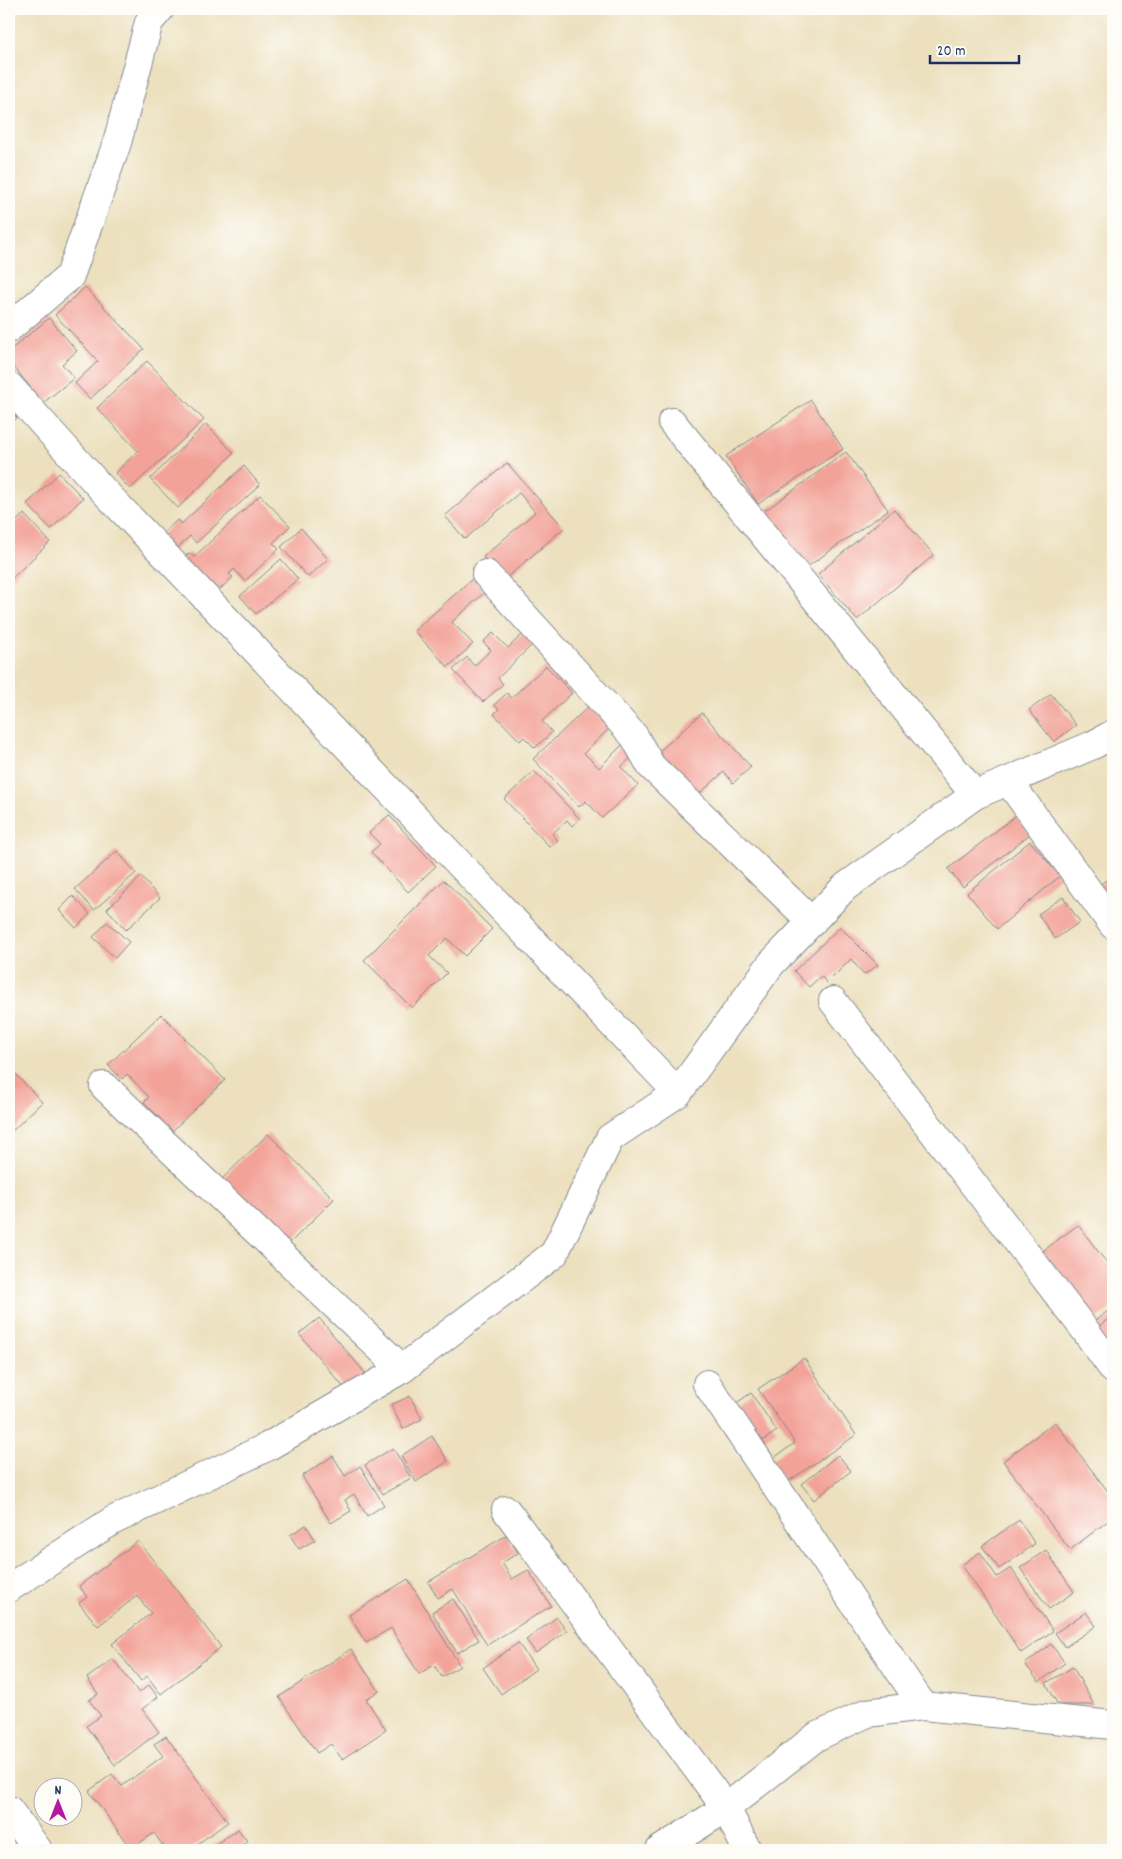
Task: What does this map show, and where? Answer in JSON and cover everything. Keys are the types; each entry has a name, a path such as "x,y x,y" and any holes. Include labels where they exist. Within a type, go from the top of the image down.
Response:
{"street":[{"path":"9,328 70,276 118,143 149,22 160,9"},
{"path":"9,386 102,489 678,1093"},
{"path":"672,422 975,795"},
{"path":"486,574 634,736 651,766 812,922"},
{"path":"9,1588 112,1522 267,1447 402,1368 554,1254 610,1138 678,1093 772,964 845,887 975,795 1093,745 1113,734"},
{"path":"1009,782 1113,925"},
{"path":"833,1001 1086,1330 1113,1369"},
{"path":"104,1086 402,1368"},
{"path":"707,1384 923,1706"},
{"path":"506,1510 726,1808 747,1850"},
{"path":"660,1850 726,1808 816,1737 867,1713 923,1706 1113,1725"},
{"path":"9,1810 38,1850"}],"building":[{"path":"85,287 144,349 90,399 75,383 98,361 55,315"},
{"path":"49,318 77,351 62,364 74,378 43,403 9,361 9,351"},
{"path":"147,361 204,420 130,489 115,473 138,451 97,408"},
{"path":"811,400 843,449 758,504 726,456"},
{"path":"9,410 17,418 9,426"},
{"path":"206,424 234,453 178,508 150,479"},
{"path":"846,452 888,510 804,569 763,512"},
{"path":"507,463 564,528 503,581 483,557 535,512 519,493 465,539 445,516"},
{"path":"244,466 260,485 196,543 190,536 171,554 157,539 177,520 181,524"},
{"path":"59,473 83,498 51,529 27,504"},
{"path":"260,495 290,526 273,543 279,549 245,581 234,569 229,574 233,577 216,593 178,563 189,553 194,557"},
{"path":"894,509 934,555 857,620 818,574"},
{"path":"24,514 50,542 9,581 9,528"},
{"path":"301,528 328,559 308,577 281,547"},
{"path":"281,559 298,579 256,614 240,596"},
{"path":"473,578 485,592 452,622 473,644 448,667 414,631"},
{"path":"526,631 536,641 498,678 503,684 483,702 453,670 467,657 474,666 491,650 483,642 493,633 508,648"},
{"path":"546,666 572,693 542,721 552,732 535,748 524,737 520,741 494,714 499,709 494,705 507,693 511,698"},
{"path":"1051,694 1076,725 1054,742 1029,710"},
{"path":"591,704 612,726 584,753 599,768 626,741 637,752 621,767 638,785 602,818 586,801 579,807 533,759"},
{"path":"702,713 751,767 733,783 724,772 692,800 653,757"},
{"path":"534,771 580,819 572,826 567,820 552,834 558,840 550,847 504,799"},
{"path":"389,815 436,866 408,892 371,852 380,844 369,833"},
{"path":"1015,816 1030,834 963,887 948,869"},
{"path":"1030,841 1060,876 997,929 967,893"},
{"path":"117,851 136,873 94,910 75,889"},
{"path":"1113,875 1113,905 1094,889"},
{"path":"141,877 160,898 126,930 107,909"},
{"path":"444,880 492,929 465,956 447,938 429,956 447,973 412,1008 364,960"},
{"path":"73,896 90,914 76,928 59,910"},
{"path":"1063,897 1080,922 1055,939 1038,914"},
{"path":"107,922 129,942 115,958 93,937"},
{"path":"840,927 878,965 864,975 851,959 827,983 821,976 809,987 794,971"},
{"path":"161,1014 225,1080 172,1131 144,1102 149,1097 127,1074 122,1079 108,1065"},
{"path":"9,1067 42,1102 12,1131 9,1127"},
{"path":"268,1134 334,1199 284,1249 259,1215 234,1190 229,1194 218,1183"},
{"path":"1078,1225 1113,1271 1113,1307 1088,1326 1036,1256"},
{"path":"1113,1315 1113,1348 1092,1332"},
{"path":"319,1318 365,1373 346,1390 299,1334"},
{"path":"804,1358 856,1435 786,1483 771,1460 795,1443 758,1389"},
{"path":"751,1393 777,1431 755,1446 729,1408"},
{"path":"410,1396 422,1419 403,1429 391,1405"},
{"path":"1055,1422 1113,1498 1113,1517 1070,1550 1003,1461"},
{"path":"432,1436 448,1461 416,1482 401,1456"},
{"path":"393,1448 411,1478 383,1494 365,1465"},
{"path":"838,1455 851,1471 814,1500 801,1484"},
{"path":"333,1456 345,1476 360,1466 384,1505 367,1516 354,1494 345,1500 351,1511 331,1523 302,1476"},
{"path":"1019,1520 1035,1544 999,1569 982,1546"},
{"path":"306,1525 315,1540 299,1549 290,1535"},
{"path":"507,1535 518,1553 502,1563 512,1579 528,1570 551,1606 487,1645 453,1589 438,1598 428,1582"},
{"path":"138,1541 221,1647 161,1694 147,1676 141,1681 112,1644 151,1613 137,1596 98,1626 79,1603 87,1597 79,1586"},
{"path":"1046,1550 1074,1592 1049,1609 1020,1568"},
{"path":"980,1552 997,1577 1011,1568 1053,1631 1021,1653 962,1565"},
{"path":"408,1579 460,1666 442,1677 434,1665 419,1674 391,1628 366,1643 349,1615"},
{"path":"453,1599 479,1640 457,1653 432,1612"},
{"path":"1086,1612 1096,1626 1065,1647 1055,1633"},
{"path":"557,1617 567,1631 536,1653 526,1640"},
{"path":"518,1643 536,1669 501,1694 483,1668"},
{"path":"1051,1644 1065,1663 1039,1682 1025,1664"},
{"path":"351,1649 379,1691 366,1699 386,1730 342,1759 331,1744 317,1753 279,1697"},
{"path":"113,1659 139,1693 149,1685 158,1697 142,1709 159,1732 115,1765 86,1726 101,1716 89,1700 98,1694 87,1678"},
{"path":"1073,1667 1094,1705 1058,1705 1046,1683"},
{"path":"166,1736 228,1822 189,1850 166,1850 154,1833 131,1849 89,1791 112,1774 122,1786 163,1756 154,1744"},
{"path":"238,1829 247,1841 237,1850 207,1850"}]}
